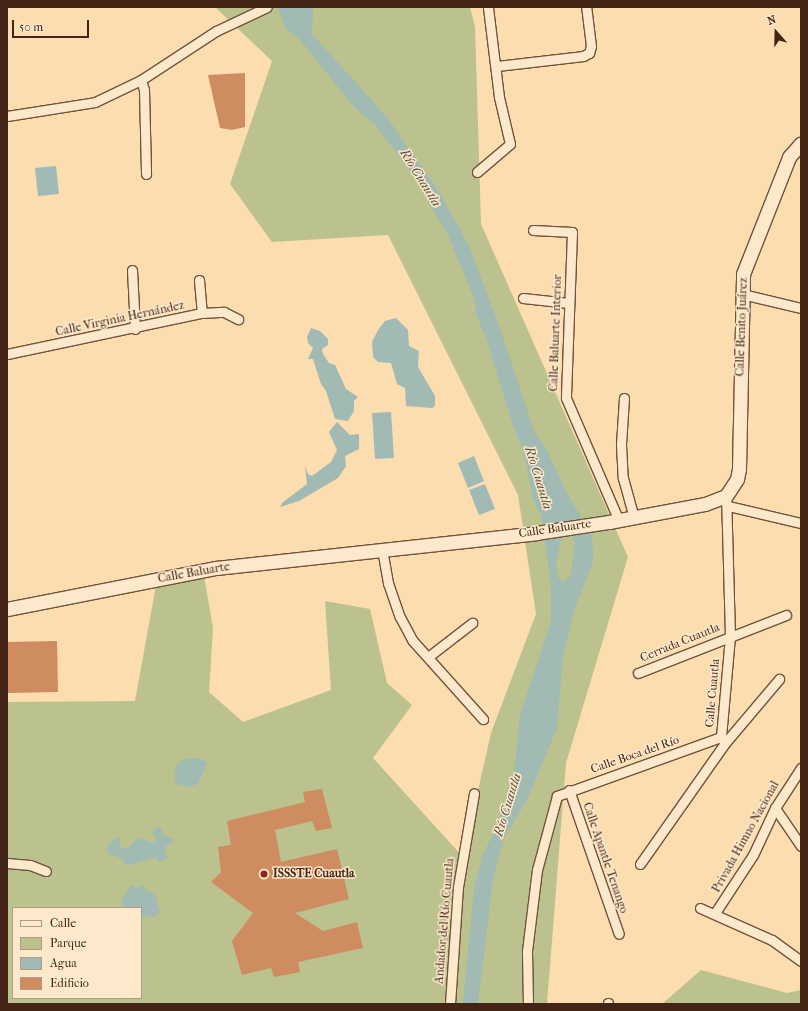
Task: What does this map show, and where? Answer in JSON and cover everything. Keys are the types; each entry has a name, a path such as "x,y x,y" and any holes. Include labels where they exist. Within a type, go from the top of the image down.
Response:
{"street":[{"path":"7,116 95,102 141,80 216,32 267,7"},
{"path":"477,172 510,144 499,97 497,66 488,7"},
{"path":"497,66 583,56 589,53 591,46 586,7"},
{"path":"141,80 144,90 146,174"},
{"name":"Calle Benito Juárez","path":"727,501 739,469 743,274 789,157 801,143"},
{"name":"Calle Baluarte Interior","path":"533,230 572,232 566,398 618,521"},
{"path":"132,270 135,329"},
{"path":"199,280 202,313"},
{"path":"742,294 801,308"},
{"path":"523,298 569,303"},
{"name":"Calle Virginia Hernández","path":"7,354 135,329 202,313 224,312 238,319"},
{"path":"624,398 621,445 623,478 634,518"},
{"path":"727,501 801,523"},
{"name":"Calle Baluarte","path":"7,609 216,568 536,533 618,521 727,501"},
{"name":"Calle Cuautla","path":"640,864 723,740 730,636 727,501"},
{"path":"382,550 388,583 400,617 413,641 483,719"},
{"name":"Cerrada Cuautla","path":"638,673 786,615"},
{"path":"428,657 472,623"},
{"path":"723,740 779,679"},
{"name":"Calle Boca del Río","path":"528,1004 527,951 537,870 557,796 569,790 723,740"},
{"name":"Privada Himno Nacional","path":"715,913 753,854 775,808 800,772"},
{"name":"Calle Apantle Tenango","path":"569,790 619,934"},
{"name":"Andador del Río Cuautla","path":"450,1004 458,887 474,793"},
{"path":"775,808 801,846"},
{"path":"7,863 30,865 46,871"},
{"path":"700,908 715,913 772,940 801,960"}],"green space":[{"path":"215,7 470,7 475,27 481,224 628,557 566,763 547,1004 7,1004 7,702 135,701 157,580 203,570 213,628 209,692 243,722 331,690 325,601 370,609 387,683 412,705 373,758 463,857 491,733 536,614 518,495 388,235 272,242 230,184 272,61"},
{"path":"701,970 787,993 801,990 801,1004 662,1004"}],"water":[{"name":"Río Cuautla","path":"278,7 313,7 312,34 386,116 440,193 469,246 497,320 534,431 546,449 569,497 592,534 593,561 575,608 563,657 557,728 527,800 504,838 493,879 478,1004 463,1004 474,888 483,854 497,826 514,773 520,715 551,622 551,586 541,515 533,499 524,452 514,429 486,338 476,315 475,301 449,237 412,173 377,127 354,107 301,41 286,29","holes":["562,533 571,534 575,542 571,575 563,582 558,577 556,566"]},
{"path":"56,166 59,194 38,196 35,168"},
{"path":"396,318 408,330 409,346 419,351 418,367 435,396 435,406 432,408 406,406 405,388 397,384 391,363 378,362 373,357 372,342 378,330 385,321"},
{"path":"311,328 320,331 328,339 328,345 322,349 323,354 329,363 335,365 346,389 358,397 354,401 354,411 348,421 335,419 313,359 308,359 313,348 308,343 307,337"},
{"path":"391,412 394,458 375,459 372,413"},
{"path":"337,422 350,435 359,434 359,449 345,456 346,466 338,478 299,501 280,507 283,502 307,484 305,466 308,474 312,476 331,462 337,450 329,432"},
{"path":"474,456 484,481 468,488 458,463"},
{"path":"485,484 495,509 479,515 469,490"},
{"path":"200,758 207,763 198,784 189,787 176,784 174,776 176,766 184,759"},
{"path":"158,827 162,829 163,836 172,838 174,843 164,847 167,858 160,862 155,857 127,866 121,858 108,854 108,844 117,837 120,839 120,847 123,849 129,847 138,838 154,843 157,840 152,832"},
{"path":"132,884 136,888 143,885 148,892 155,894 160,912 154,917 149,915 142,918 142,907 124,907 121,901"}],"building":[{"path":"245,73 245,127 232,130 220,128 208,75"},
{"path":"57,641 58,692 7,693 7,642"},
{"path":"322,789 332,828 316,831 312,821 275,830 281,862 337,849 349,899 295,913 323,931 357,922 363,948 298,962 300,972 274,977 271,968 242,975 232,941 253,913 211,882 221,872 218,847 231,845 227,821 305,802 303,792"}],"place":[{"name":"ISSSTE Cuautla","path":"264,874"}]}
